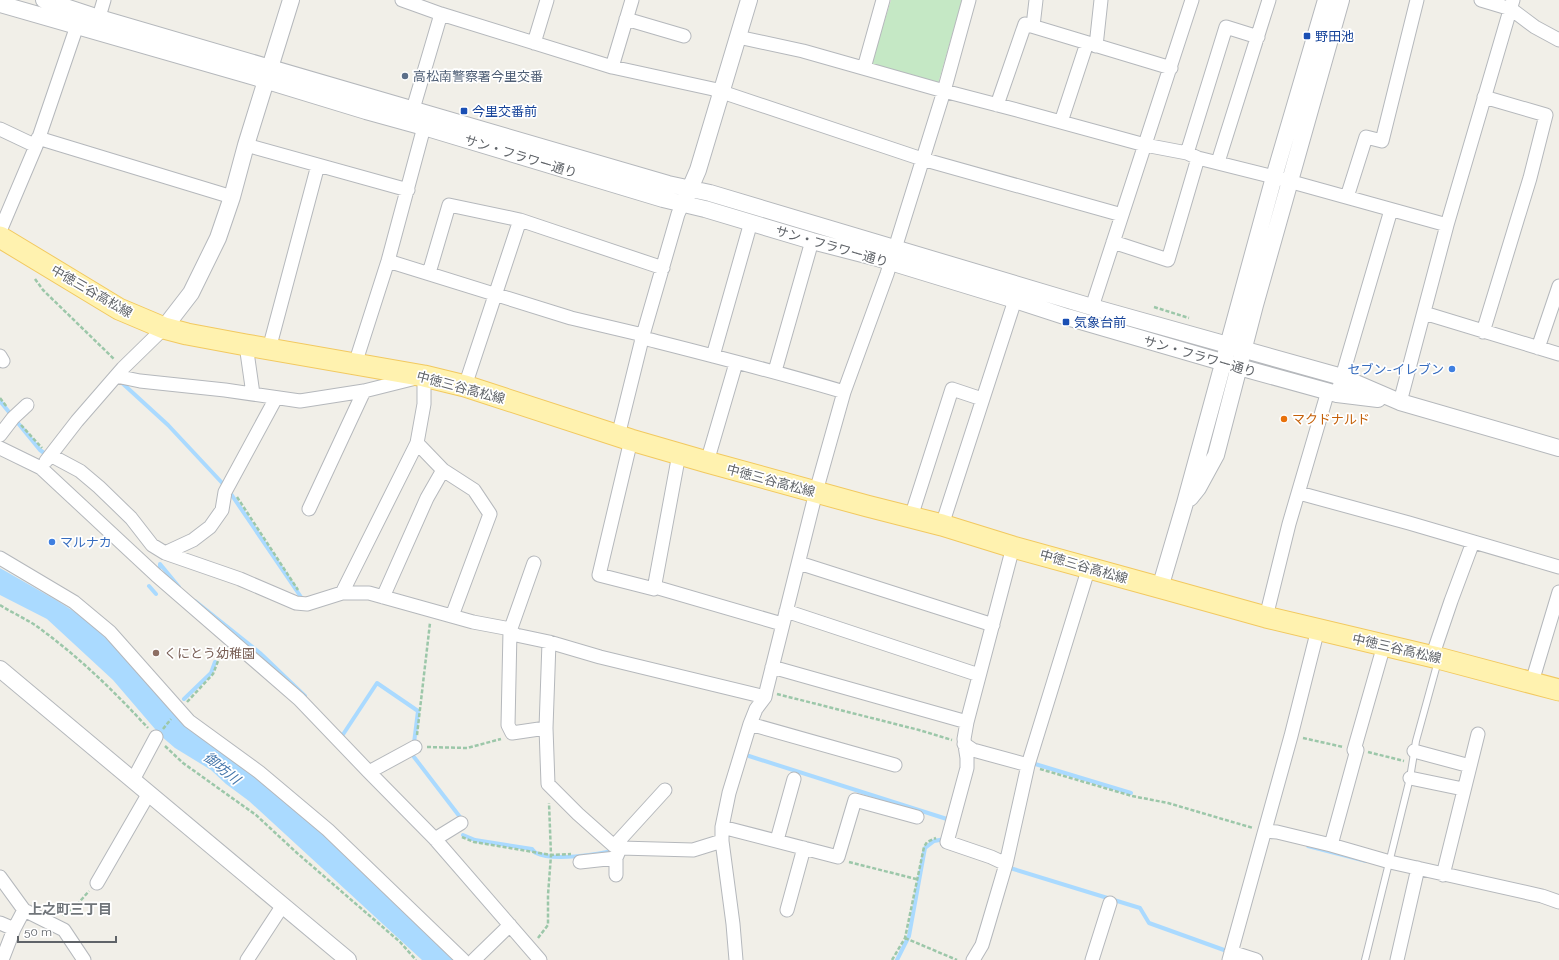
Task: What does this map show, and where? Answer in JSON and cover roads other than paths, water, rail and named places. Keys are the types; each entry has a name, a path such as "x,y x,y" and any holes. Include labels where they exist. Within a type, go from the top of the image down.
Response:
{"main road":[{"name":"中徳三谷高松線","path":"0,237 119,309 164,328 187,334 246,345 424,376 465,386 625,438 707,462 942,525 1013,547 1160,588 1266,617 1435,657 1559,690"}],"street":[{"path":"44,0 79,19"},
{"path":"97,25 104,0"},
{"path":"41,468 52,456 77,421 120,372 164,328 191,293 202,273 218,238 232,197 246,145 291,0"},
{"path":"402,0 441,14 612,67 722,92 922,159 1122,216"},
{"path":"534,43 547,0"},
{"path":"612,67 632,0"},
{"path":"749,0 698,170 678,214 643,336 599,575 654,589 655,587 782,624"},
{"path":"864,68 883,0"},
{"path":"736,960 722,841 722,827 729,793 750,724 756,709 766,694 782,624 816,492 844,392 892,256 944,91 969,0"},
{"path":"1033,26 1036,0"},
{"path":"1061,122 1092,44 1101,0"},
{"path":"1092,308 1192,0"},
{"path":"1218,162 1269,0"},
{"path":"1185,503 1198,488 1216,455 1239,367 1235,348 1274,177 1326,0"},
{"path":"1160,588 1224,363 1235,348 1290,181 1341,0"},
{"path":"1347,197 1366,137 1382,141 1417,0"},
{"path":"1481,0 1512,4 1535,27 1559,40"},
{"path":"0,4 79,19"},
{"path":"1400,402 1447,226 1512,4"},
{"path":"355,364 388,260 408,190 416,119 441,14"},
{"path":"0,231 37,142 79,19"},
{"name":"サン・フラワー通り","path":"79,19 268,74 366,111 416,119 668,184 710,193 1067,318 1224,363 1333,392 1400,402"},
{"path":"626,19 684,36"},
{"path":"997,105 1025,24 1171,68"},
{"path":"1113,242 1168,260 1226,27 1258,37"},
{"path":"738,37 802,51 1145,145 1193,155 1447,226"},
{"path":"1483,332 1530,178 1546,115 1484,96"},
{"name":"サン・フラワー通り","path":"416,119 663,199 751,222 812,241 892,256 1092,308 1342,377 1400,402 1559,448"},
{"path":"0,129 37,142 232,197"},
{"path":"246,145 408,190"},
{"path":"269,349 318,165"},
{"path":"429,274 448,205 520,220 663,268"},
{"path":"1266,617 1289,524 1333,392 1342,377 1391,210"},
{"path":"465,386 520,220"},
{"path":"713,356 751,222"},
{"path":"774,371 812,241"},
{"path":"388,260 571,318 643,336 736,363 774,371 844,392"},
{"path":"1538,348 1559,286"},
{"path":"942,525 1015,300"},
{"path":"1424,313 1559,354"},
{"path":"246,345 252,394"},
{"path":"707,462 736,363"},
{"path":"120,372 140,381 197,386 300,401 364,391 424,376 424,404 417,443 342,593"},
{"path":"911,517 952,389 982,399"},
{"path":"309,509 364,391"},
{"path":"165,553 193,540 210,527 222,510 225,492 276,398"},
{"path":"0,435 14,416 27,405"},
{"path":"417,443 443,470 474,490 490,514 452,616"},
{"path":"0,448 41,468 126,548 299,698 435,839 540,960"},
{"path":"655,587 680,454"},
{"path":"52,456 80,471 99,487 131,518 145,538 152,545 165,553 240,579 296,602 307,604 342,593 369,593 452,616 504,628 516,635 549,642 600,657 766,694"},
{"path":"383,597 427,498 443,470"},
{"path":"1299,493 1559,568"},
{"path":"126,548 145,538"},
{"path":"1435,657 1473,542"},
{"path":"1006,864 992,856 947,842 967,768 967,758 964,744 967,722 1013,547"},
{"path":"0,558 74,602 110,632 176,713 259,772 328,830 463,960"},
{"path":"799,562 993,625"},
{"path":"534,563 510,631 508,725 512,733 546,728"},
{"path":"977,959 1006,864 1028,765 1089,567"},
{"path":"1532,682 1559,592"},
{"path":"786,611 979,675"},
{"path":"1256,960 1230,956 1265,832 1318,629"},
{"path":"549,642 546,728 548,784 617,851"},
{"path":"1330,845 1384,645"},
{"path":"772,667 967,722"},
{"path":"0,669 348,960"},
{"path":"750,724 895,765"},
{"path":"133,780 158,734"},
{"path":"1443,874 1463,789 1478,734"},
{"path":"964,744 973,750 1028,765"},
{"path":"369,772 416,747"},
{"path":"1414,751 1470,766"},
{"path":"1410,778 1463,789"},
{"path":"777,840 794,779"},
{"path":"616,875 617,851 665,790"},
{"path":"97,883 149,793"},
{"path":"722,827 838,857 855,800 917,817"},
{"path":"435,839 458,825"},
{"path":"1265,832 1277,832 1390,862 1542,896 1559,902"},
{"path":"579,858 617,851 693,850 722,841"},
{"path":"787,910 804,848"},
{"path":"1398,960 1418,868"},
{"path":"0,877 24,910 64,930 84,960"},
{"path":"1092,960 1110,903"},
{"path":"247,960 283,905"},
{"path":"2,960 14,929 24,910"},
{"path":"0,922 14,929"},
{"path":"474,960 510,925"}],"lane":[{"path":"1365,960 1410,778 1414,751 1435,657"}],"water":[{"name":"御坊川","path":"0,568 56,600 75,612 94,627 131,662 281,793 458,960 422,960 249,801 226,784 211,770 175,748 161,736 113,680 47,619 0,595"}],"waterway":[{"path":"121,382 168,425 225,486"},
{"path":"0,401 40,450 47,455"},
{"path":"229,491 303,600"},
{"path":"160,567 160,564 179,587"},
{"path":"149,586 156,594"},
{"path":"195,601 260,653 305,696"},
{"path":"184,699 211,673 215,662"},
{"path":"339,733 342,736 377,683 418,711 414,743"},
{"path":"749,756 950,820 949,821"},
{"path":"414,757 460,817"},
{"path":"1032,763 1131,793"},
{"path":"463,835 475,840 532,849 536,853 552,857 598,854 615,850"},
{"path":"897,960 909,936 925,848 934,841 945,839"},
{"path":"1308,846 1366,861"},
{"path":"1010,868 1140,908 1149,923 1224,950"}],"place":[{"name":"野田池","path":"1307,36"},
{"name":"高松南警察署今里交番","path":"405,76"},
{"name":"今里交番前","path":"464,111"},
{"name":"気象台前","path":"1066,322"},
{"name":"セブン-イレブン","path":"1452,369"},
{"name":"マクドナルド","path":"1284,419"},
{"name":"マルナカ","path":"52,542"},
{"name":"くにとう幼稚園","path":"156,653"}],"district":[{"name":"上之町三丁目","path":"70,909"}]}
